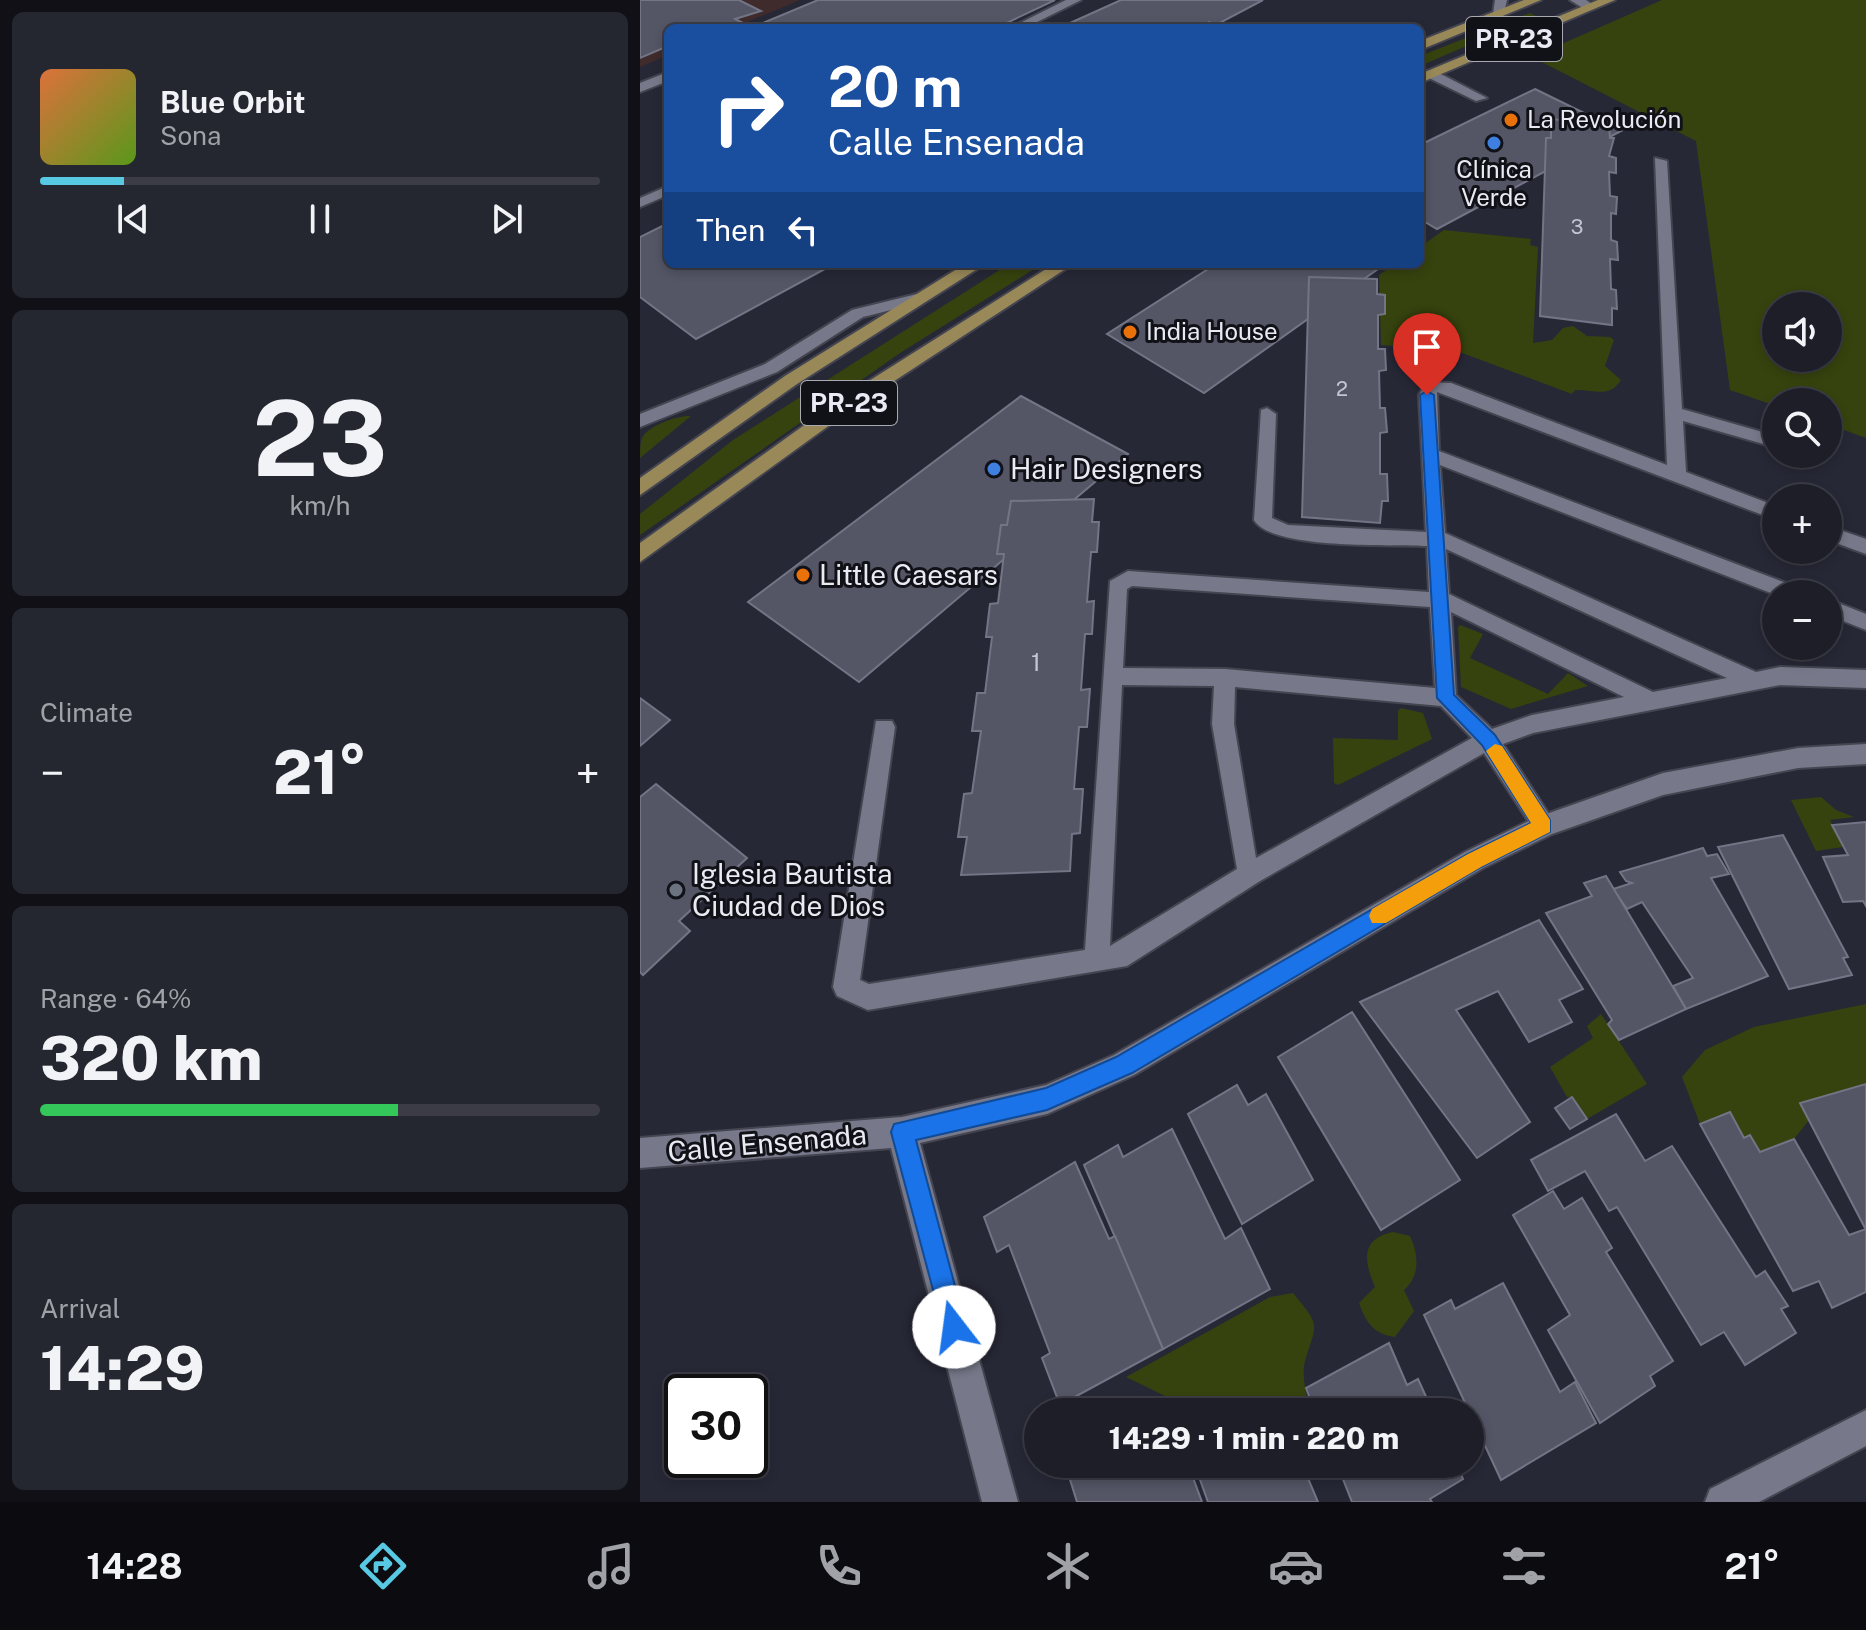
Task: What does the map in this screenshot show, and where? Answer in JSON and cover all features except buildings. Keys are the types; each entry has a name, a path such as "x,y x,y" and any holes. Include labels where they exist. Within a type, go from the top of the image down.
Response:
{"main road":[{"name":"PR-23","path":"1424,44 1500,7 1535,0"},
{"name":"PR-23","path":"1426,77 1609,0"},
{"name":"PR-23","path":"640,488 791,380 970,268"},
{"name":"PR-23","path":"640,554 849,402 1059,268"}],"street":[{"path":"1576,0 1590,7"},
{"name":"Calle Ensenada","path":"640,1153 902,1132 1047,1099 1124,1065 1474,860 1544,826 1663,784 1798,758 1866,754"},
{"path":"902,1132 1000,1502"},
{"path":"1726,1501 1866,1427"}],"lane":[{"path":"1024,24 1075,0"},
{"path":"1426,77 1481,98"},
{"path":"640,88 664,78"},
{"path":"1660,161 1677,475"},
{"path":"640,203 664,192"},
{"path":"640,421 771,368 858,313 917,299"},
{"path":"1446,698 1427,395 1432,386 1445,387 1762,508"},
{"path":"1674,413 1762,438"},
{"path":"1267,414 1263,520 1271,527 1288,532 1436,537 1755,681"},
{"path":"1430,454 1762,581"},
{"path":"1842,538 1866,547"},
{"path":"1097,960 1117,586 1128,578 1447,601 1652,701"},
{"path":"1842,613 1866,622"},
{"path":"1112,676 1225,678 1446,698 1488,740 1544,826"},
{"path":"884,727 846,987 868,997 1118,957 1252,873 1488,740 1532,724 1780,676 1866,679"},
{"path":"1225,678 1223,724 1245,861 1252,873"}],"shaded area":[{"path":"640,0 800,0 743,24 664,24 664,57 640,67"}],"green space":[{"path":"1662,0 1866,0 1866,438 1842,429 1842,388 1762,388 1762,401 1730,390 1696,141 1532,57"},
{"path":"1530,13 1536,16 1424,64 1424,54"},
{"path":"1444,230 1531,239 1530,245 1538,247 1533,343 1552,340 1563,328 1573,326 1587,336 1610,337 1614,340 1605,366 1621,380 1606,391 1575,390 1572,394 1454,350 1381,345 1379,275 1389,268 1424,268 1424,244"},
{"path":"1003,268 1036,268 900,353 640,535 640,514 733,440"},
{"path":"691,416 640,458 640,445 645,433 672,419"},
{"path":"1460,625 1483,634 1470,658 1548,694 1568,673 1588,686 1511,709 1461,687"},
{"path":"1401,708 1423,713 1432,739 1338,785 1334,783 1333,738 1398,740 1398,711"},
{"path":"1821,797 1836,810 1854,817 1830,820 1843,847 1816,851 1791,800"},
{"path":"1866,1004 1866,1084 1800,1103 1809,1120 1794,1139 1760,1152 1750,1135 1744,1138 1730,1112 1700,1124 1682,1077 1705,1050 1754,1027"},
{"path":"1601,1014 1647,1084 1587,1119 1572,1097 1567,1097 1550,1067 1593,1038 1587,1026"},
{"path":"1393,1232 1410,1236 1416,1258 1413,1278 1404,1290 1414,1311 1395,1337 1371,1326 1359,1303 1375,1287 1367,1260 1370,1246 1382,1235"},
{"path":"1293,1293 1312,1319 1314,1331 1304,1367 1307,1398 1169,1398 1126,1377 1270,1297"}],"slow traffic":[{"path":"1379,916 1474,860 1544,826 1495,751"}],"place":[{"name":"La Revolución","path":"1511,120"},
{"name":"Clínica Verde","path":"1494,143"},
{"name":"India House","path":"1130,332"},
{"name":"Hair Designers","path":"994,469"},
{"name":"Little Caesars","path":"803,575"},
{"name":"Iglesia Bautista Ciudad de Dios","path":"676,890"}],"route":[{"path":"954,1327 902,1132 1047,1099 1124,1065 1474,860 1544,826 1488,740 1446,698 1427,395"}]}
